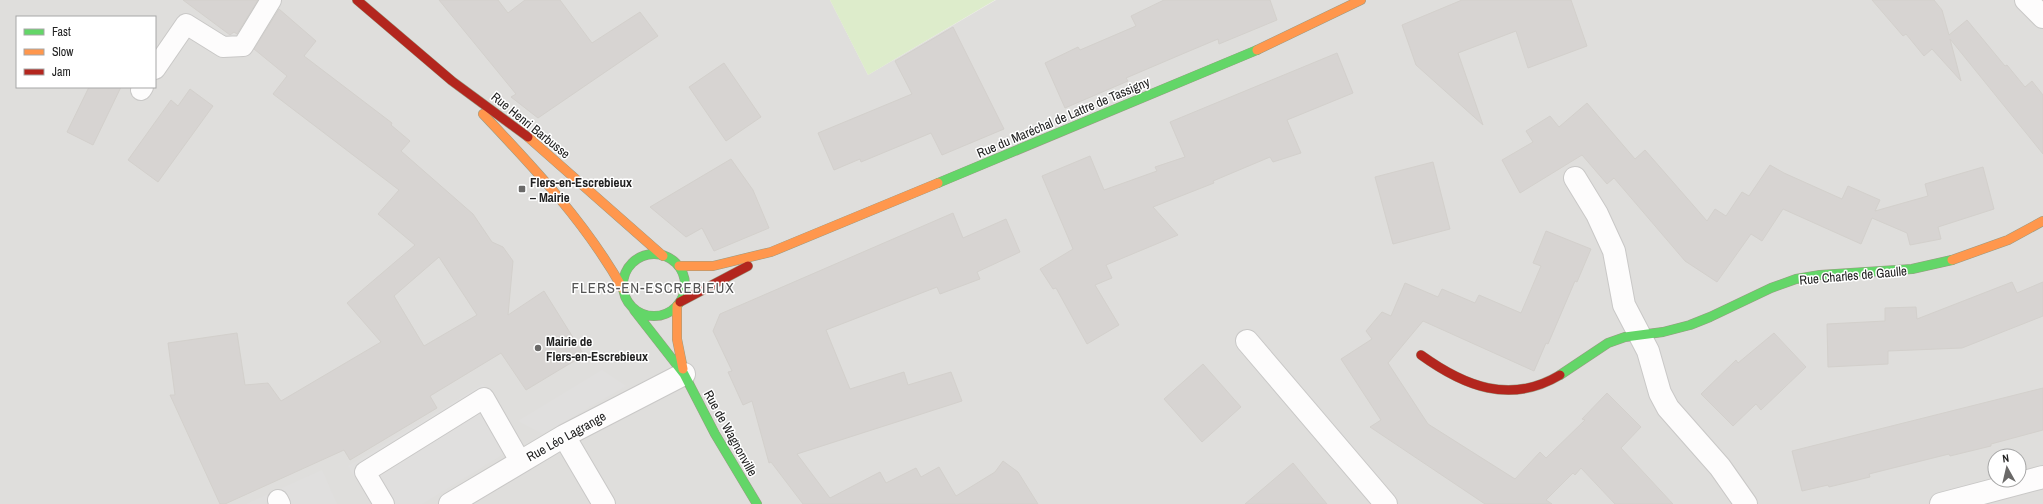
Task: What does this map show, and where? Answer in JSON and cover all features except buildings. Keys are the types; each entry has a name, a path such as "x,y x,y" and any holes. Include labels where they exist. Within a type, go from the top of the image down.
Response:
{"street":[{"name":"Rue Henri Barbusse","path":"357,0 452,81 510,122 663,256"},
{"name":"Rue du Maréchal de Lattre de Tassigny","path":"679,304 772,252 1249,54 1361,0"},
{"path":"2026,0 2043,17"},
{"name":"Rue Henri Barbusse","path":"452,81 545,180 599,250 623,289"},
{"path":"1575,178 1607,233 1614,251 1624,305 1640,334 1650,357 1660,393 1668,408 1720,467 1746,504"},
{"name":"Rue Charles de Gaulle","path":"1421,355 1448,374 1470,384 1484,388 1527,389 1564,374 1604,346 1619,339 1640,334 1662,332 1700,322 1777,285 1815,276 1916,269 1968,256 2005,242 2043,221"},
{"name":"Rue du Maréchal de Lattre de Tassigny","path":"678,266 700,267 725,264 772,252"},
{"path":"649,254 663,256 672,260 678,266 683,274 685,284 684,294 679,304 666,315 647,316 634,310 625,299 623,289 624,275 632,263 640,257 649,254"},
{"name":"Rue de Wagnonville","path":"679,304 678,347 684,374"},
{"name":"Rue de Wagnonville","path":"634,310 684,374 715,434 757,504"},
{"path":"1247,341 1386,504"},
{"name":"Rue Léo Lagrange","path":"450,504 564,436 684,374"},
{"path":"564,436 604,504"},
{"path":"1941,504 2043,477"}],"lane":[{"path":"156,69 186,24 223,47 243,46 271,0"},
{"path":"384,504 365,472 484,398 520,462"}],"shaded area":[{"path":"0,0 830,0 868,75 996,0 2043,0 2043,504 0,504"},
{"path":"602,370 626,386 543,434 518,421"},
{"path":"483,384 520,444 422,504 371,504 348,466"},
{"path":"322,470 337,504 246,504"}],"green space":[{"path":"830,0 995,0 868,75"}],"traffic: fast":[{"path":"938,183 1257,50"},
{"path":"648,254 660,254 676,263 683,273 685,285 683,297 676,307 660,316 648,316 637,311 628,302 623,291 623,279 628,268 637,259 648,254"},
{"path":"1560,375 1608,343 1625,337 1663,332 1690,325 1771,288 1796,279 1820,275 1912,269 1952,260"},
{"path":"634,310 684,374 715,434 757,504"}],"traffic: slow":[{"path":"1257,50 1361,0"},
{"path":"483,114 559,197 593,242 623,289"},
{"path":"528,137 663,256"},
{"path":"679,266 713,266 771,252 938,183"},
{"path":"1952,260 2008,240 2043,221"},
{"path":"677,306 677,339 683,369"}],"traffic: jam":[{"path":"357,0 452,81 528,137"},
{"path":"680,302 748,266"},
{"path":"1421,355 1454,375 1471,383 1488,388 1505,390 1523,389 1541,384 1560,375"}],"place":[{"name":"Flers-en-Escrebieux – Mairie","path":"522,189"},
{"name":"Mairie de Flers-en-Escrebieux","path":"538,348"}],"district":[{"name":"FLERS-EN-ESCREBIEUX","path":"653,288"}]}
